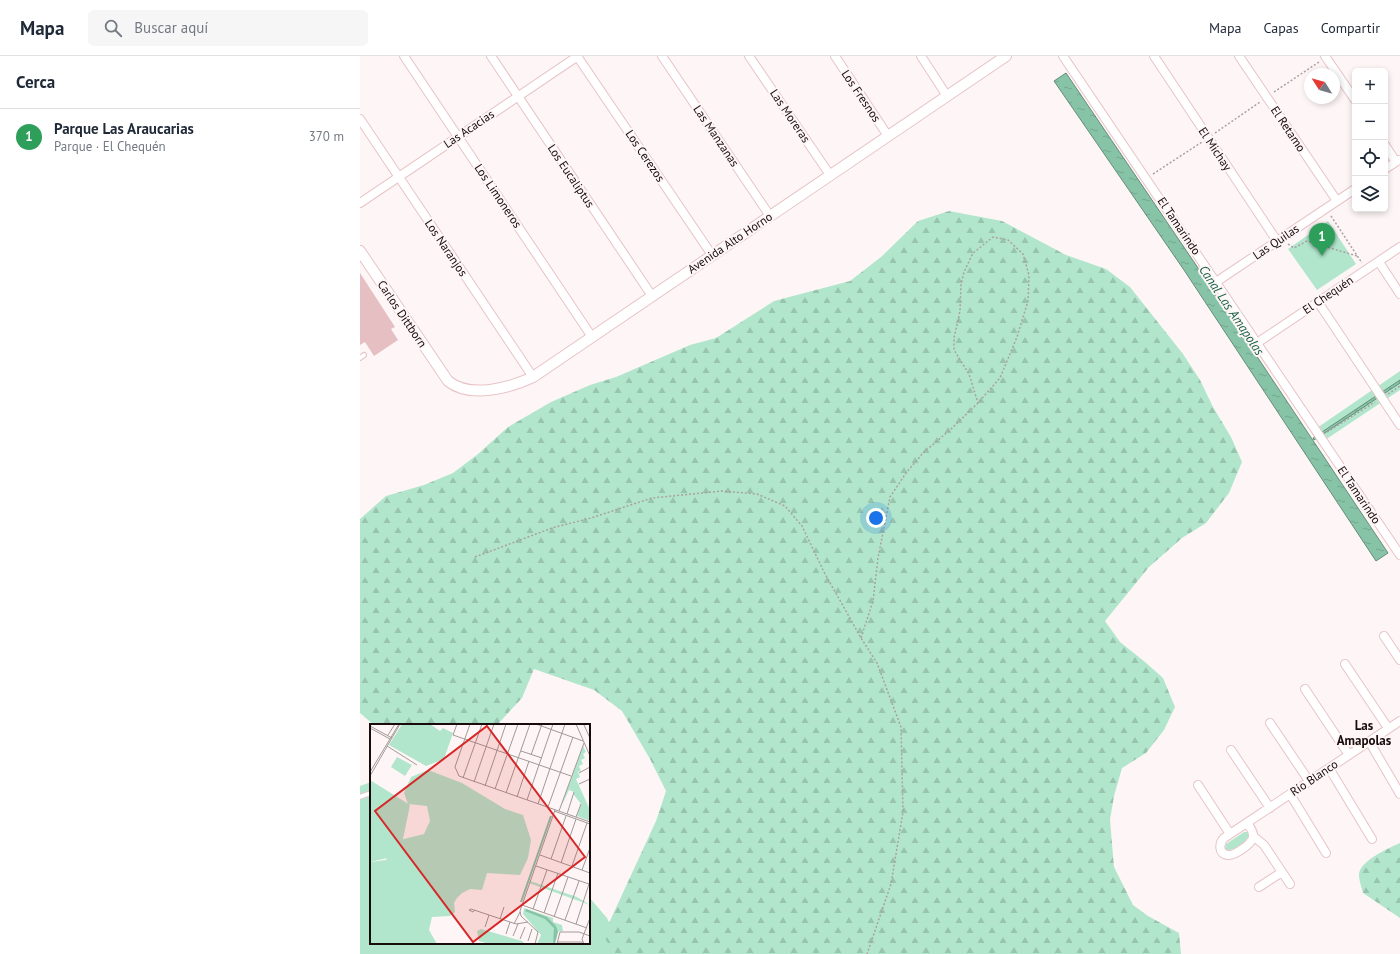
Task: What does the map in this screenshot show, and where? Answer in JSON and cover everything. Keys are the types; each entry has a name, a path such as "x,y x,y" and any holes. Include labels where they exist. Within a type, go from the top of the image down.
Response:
{"street":[{"name":"Los Limoneros","path":"404,56 592,337"},
{"name":"Los Eucaliptus","path":"491,56 652,296"},
{"name":"Las Acacias","path":"360,203 578,56"},
{"name":"Los Cerezos","path":"578,56 712,255"},
{"name":"Las Manzanas","path":"662,56 770,216"},
{"name":"Las Moreras","path":"749,56 830,175"},
{"name":"Los Fresnos","path":"835,56 888,136"},
{"path":"921,56 947,96"},
{"name":"Avenida Alto Horno","path":"445,377 452,384 460,388 483,390 504,388 524,382 533,377 1006,56"},
{"name":"El Tamarindo","path":"1063,56 1400,555"},
{"name":"El Michay","path":"1154,56 1208,137 1281,239"},
{"name":"El Retamo","path":"1239,56 1337,201"},
{"path":"1326,56 1352,95"},
{"name":"Los Naranjos","path":"360,118 533,377"},
{"path":"1388,149 1398,161 1388,167"},
{"name":"Las Quilas","path":"1216,282 1352,191"},
{"name":"El Chequén","path":"1257,343 1400,247"},
{"name":"Carlos Dittborn","path":"360,251 445,377"},
{"path":"1378,262 1400,294"},
{"path":"1318,302 1400,425"},
{"path":"1384,636 1400,660"},
{"path":"1345,664 1388,728"},
{"path":"1305,689 1349,755"},
{"name":"Río Blanco","path":"1230,834 1400,721"},
{"path":"1270,723 1309,781"},
{"path":"1369,741 1400,794"},
{"path":"1231,750 1270,808"},
{"path":"1329,768 1372,839"},
{"path":"1198,785 1230,834 1222,840 1220,844 1222,851 1228,855 1235,854 1249,844 1254,836"},
{"path":"1290,794 1326,853"},
{"path":"1247,823 1254,836 1264,844 1290,884"},
{"path":"1259,887 1282,872"}],"lane":[{"path":"360,797 368,794"}],"path":[{"path":"1146,178 1326,56"},
{"path":"1326,209 1367,269"},
{"path":"861,638 873,601 878,558 890,497 906,473 923,453 951,430 978,402 1000,378 1017,337 1028,301 1029,275 1023,254 1008,240 993,237 973,253 964,272 961,284 960,311 954,338 954,350 969,374 978,402"},
{"path":"1281,239 1289,246 1294,248 1307,241 1357,256"},
{"path":"1320,437 1400,386"},
{"path":"476,557 552,528 591,518 652,498 722,491 757,494 785,506 802,526 824,572 861,638 877,663 901,727 903,812 892,884 868,954"}],"green space":[{"path":"949,211 1002,221 1066,255 1106,269 1130,287 1183,354 1200,380 1213,407 1231,437 1242,462 1229,493 1206,523 1182,538 1149,567 1105,621 1120,642 1163,678 1175,707 1164,730 1146,753 1122,768 1114,796 1110,820 1114,867 1133,905 1148,916 1179,933 1181,954 616,954 603,936 656,821 666,791 650,759 622,711 594,690 534,669 522,698 498,724 373,724 360,713 360,519 386,496 424,485 453,473 478,454 508,427 551,402 590,385 616,377 690,345 716,338 774,301 850,281 881,257 918,221"},
{"path":"1328,221 1356,264 1317,290 1288,249"},
{"path":"1400,371 1400,390 1319,444 1311,432"},
{"path":"370,782 370,944 590,944 590,898 607,918 623,954 360,954 360,786"},
{"path":"1244,832 1248,832 1249,834 1243,843 1236,848 1225,850 1226,844"},
{"path":"1400,843 1400,918 1363,893 1359,875 1360,870 1369,860"}],"water":[{"path":"1066,73 1388,553 1376,561 1184,270 1054,81"},
{"path":"1400,380 1400,383 1314,440 1313,438"}],"building":[{"path":"360,273 395,327 391,329 398,340 374,356 365,342 360,345"}],"place":[{"name":"Parque Las Araucarias","path":"1322,256"}],"district":[{"name":"Las Amapolas","path":"1364,732"}],"water label":[{"name":"Canal Las Amapolas","path":"1232,310"}]}
